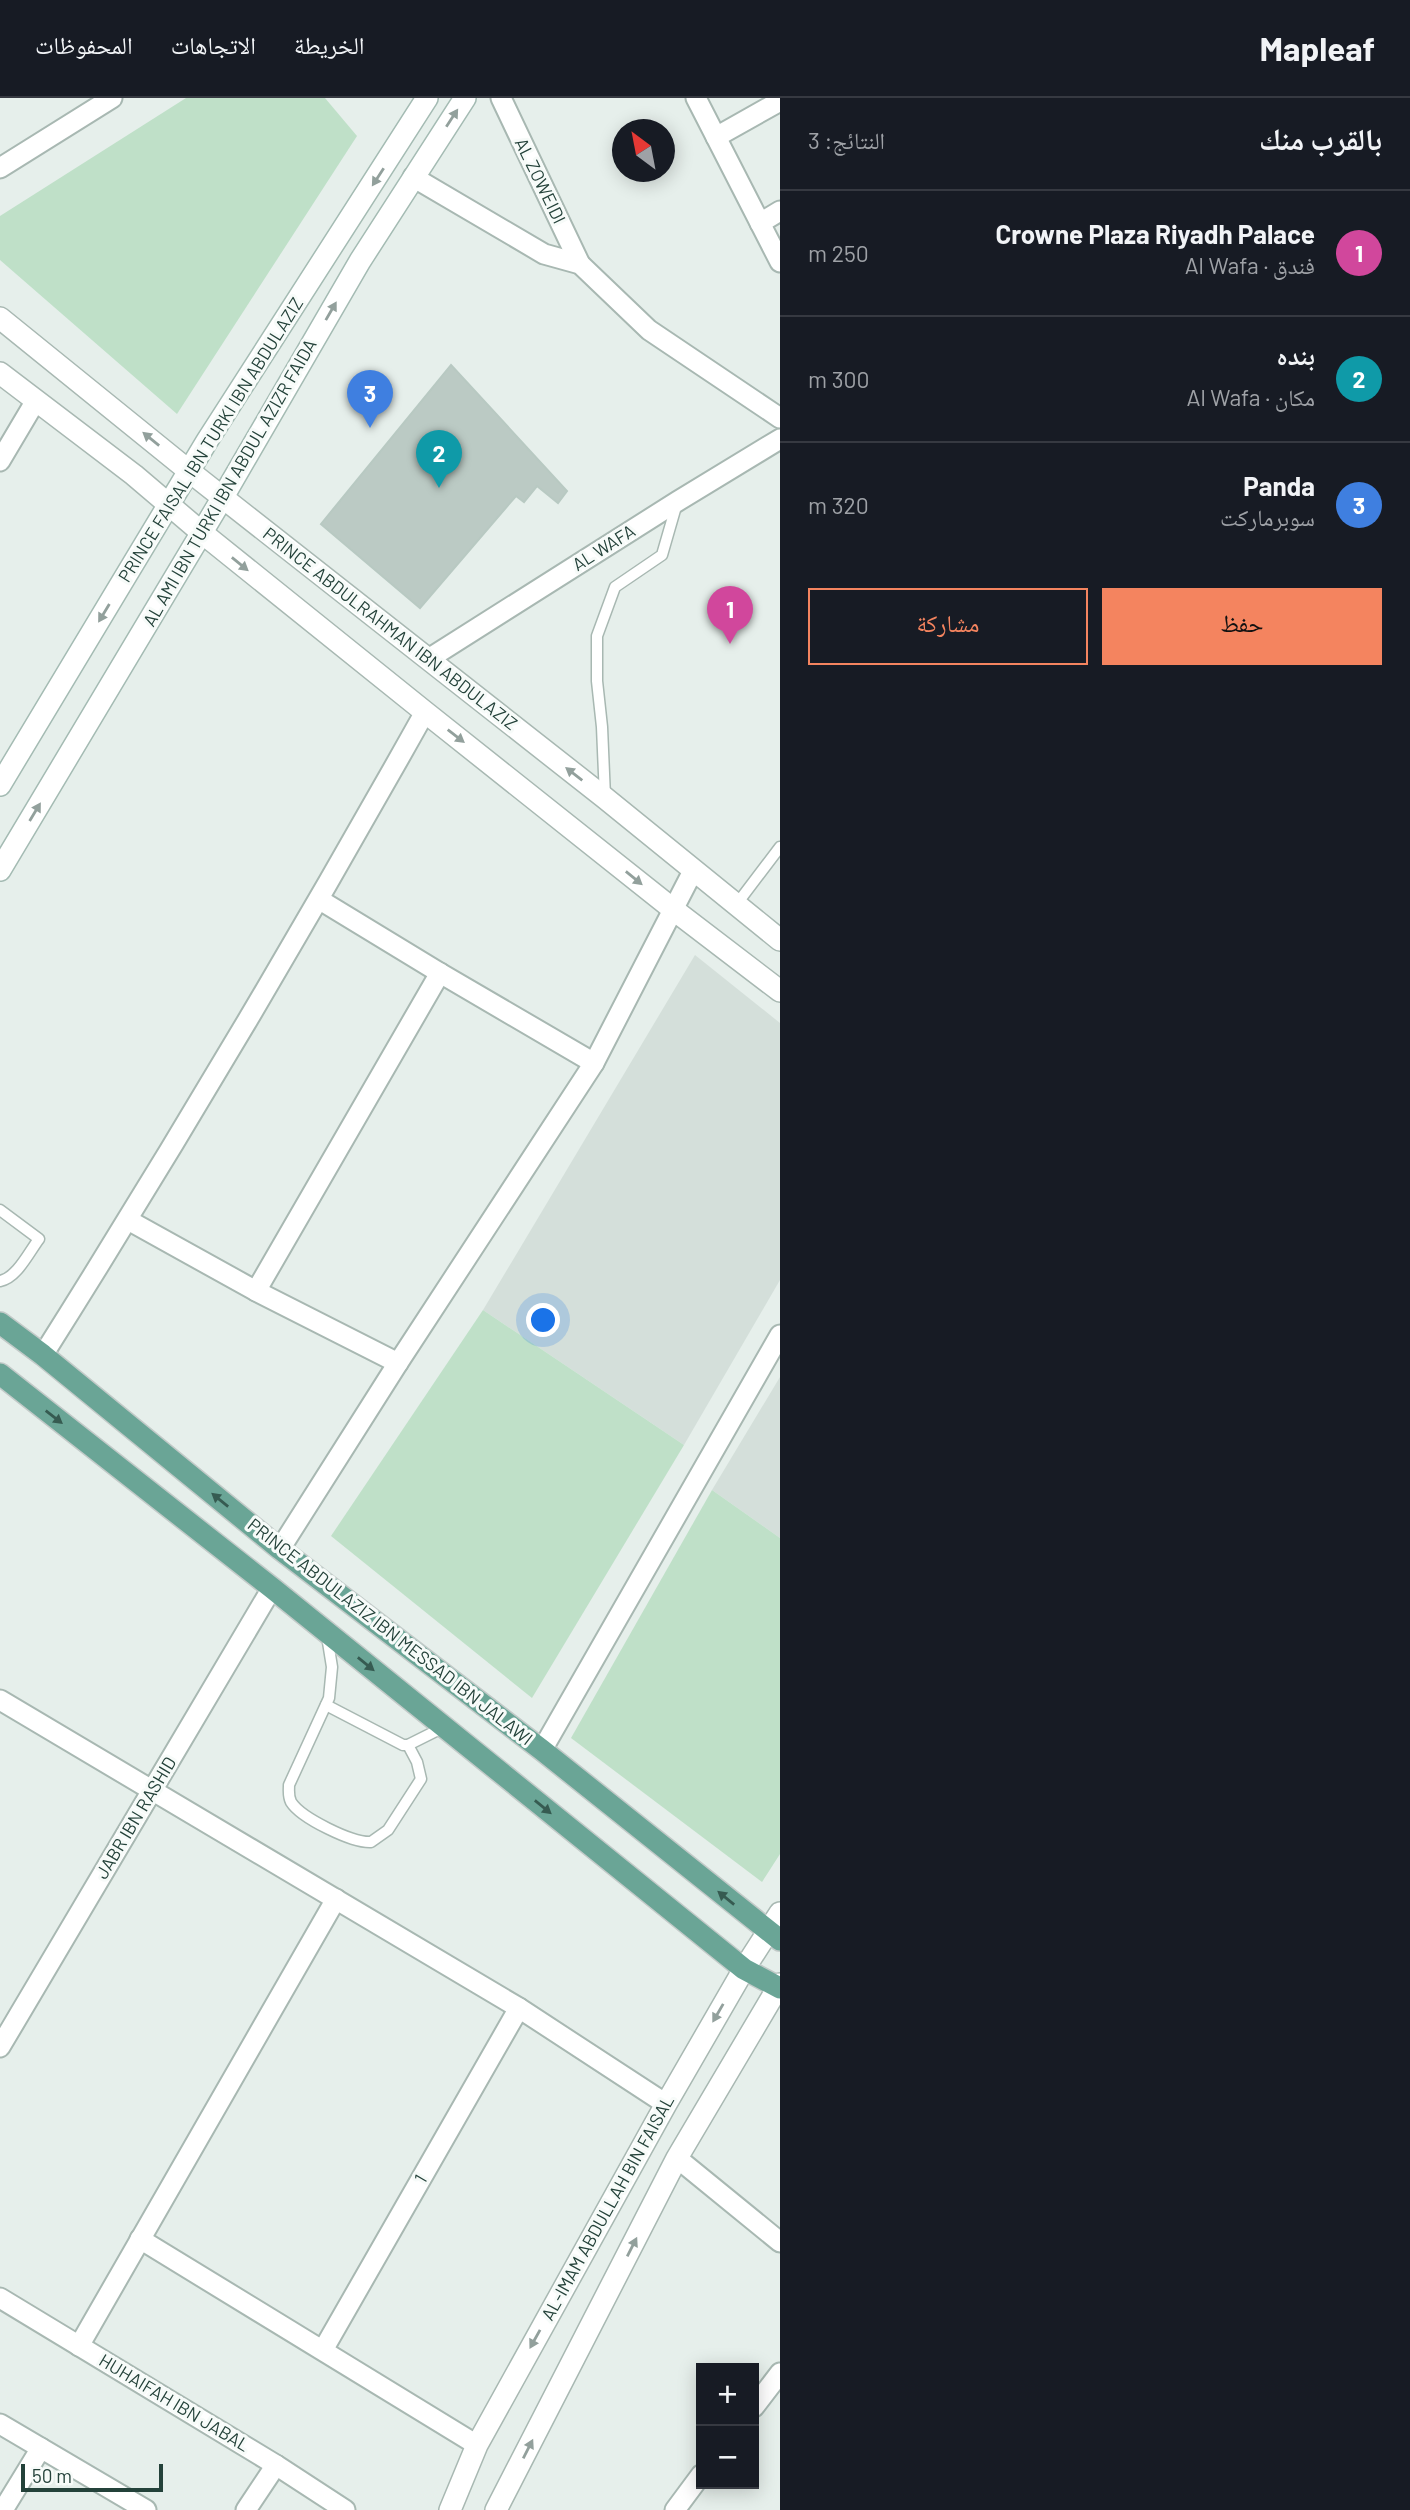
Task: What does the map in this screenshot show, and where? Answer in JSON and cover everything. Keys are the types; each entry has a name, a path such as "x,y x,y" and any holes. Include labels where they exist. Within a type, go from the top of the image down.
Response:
{"main road":[{"name":"PRINCE ABDULAZIZ IBN MESSAD IBN JALAWI","path":"0,1322 280,1549 542,1749 774,1936"},
{"path":"0,1374 272,1588 744,1969 779,1986"}],"street":[{"path":"0,168 112,98"},
{"name":"AL AMI IBN TURKI IBN ABDUL AZIZR FAIDA","path":"0,870 223,497 360,261 465,98"},
{"name":"AL ZOWEIDI","path":"500,98 580,264"},
{"path":"696,98 780,262"},
{"path":"716,137 780,100"},
{"name":"PRINCE FAISAL IBN TURKI IBN ABDULAZIZ","path":"0,785 189,471 419,103"},
{"path":"413,177 544,254 580,264 649,330 780,418"},
{"path":"760,223 780,211"},
{"name":"PRINCE ABDULRAHMAN IBN ABDULAZIZ","path":"0,318 189,471 605,797 780,940"},
{"path":"0,373 134,475 201,532 674,911 780,991"},
{"path":"0,461 35,402"},
{"name":"AL WAFA","path":"430,659 780,439"},
{"path":"43,1355 128,1220 320,900 425,712"},
{"path":"280,1549 594,1063 693,871"},
{"path":"320,900 594,1063"},
{"path":"256,1291 440,973"},
{"path":"128,1220 256,1291 398,1363"},
{"path":"542,1749 780,1335"},
{"name":"JABR IBN RASHID","path":"0,2047 272,1588"},
{"path":"0,1700 519,2008 666,2104"},
{"path":"79,2346 336,1899"},
{"name":"AL-IMAM ABDULLAH BIN FAISAL","path":"450,2510 477,2445 744,1969 774,1936 780,1913"},
{"name":"AL-IMAM ABDULLAH BIN FAISAL","path":"496,2510 677,2158 779,1986"},
{"name":"1","path":"323,2350 519,2008"},
{"path":"677,2158 780,2242"},
{"path":"140,2239 477,2445"},
{"name":"HUHAIFAH IBN JABAL","path":"0,2298 276,2465 345,2510"},
{"path":"759,2400 780,2373"},
{"path":"0,2424 146,2510"},
{"path":"3,2510 41,2448"},
{"path":"246,2510 276,2465"},
{"path":"675,2510 696,2482"}],"lane":[{"path":"605,797 597,681 597,636 615,587 662,555 678,501"},
{"path":"736,905 780,846"},
{"path":"0,1210 39,1239 12,1275 0,1281"},
{"path":"326,1632 332,1683 326,1705 289,1785 289,1796 302,1813 350,1838 371,1842 388,1830 421,1779 417,1762 408,1745"},
{"path":"326,1705 399,1744 408,1745 444,1727"}],"shaded area":[{"path":"695,955 780,1023 780,1280 684,1445 483,1310"},
{"path":"780,1377 780,1538 712,1490"}],"green space":[{"path":"186,98 325,98 357,136 177,414 0,260 0,216"},
{"path":"483,1310 684,1445 532,1698 331,1536"},
{"path":"712,1490 780,1538 780,1854 762,1882 571,1738"}],"building":[{"path":"451,365 567,491 558,503 537,486 524,502 516,496 420,608 321,524"}],"place":[{"name":"Panda","path":"370,428"},
{"name":"بنده","path":"439,488"},
{"name":"Crowne Plaza Riyadh Palace","path":"730,644"}]}
